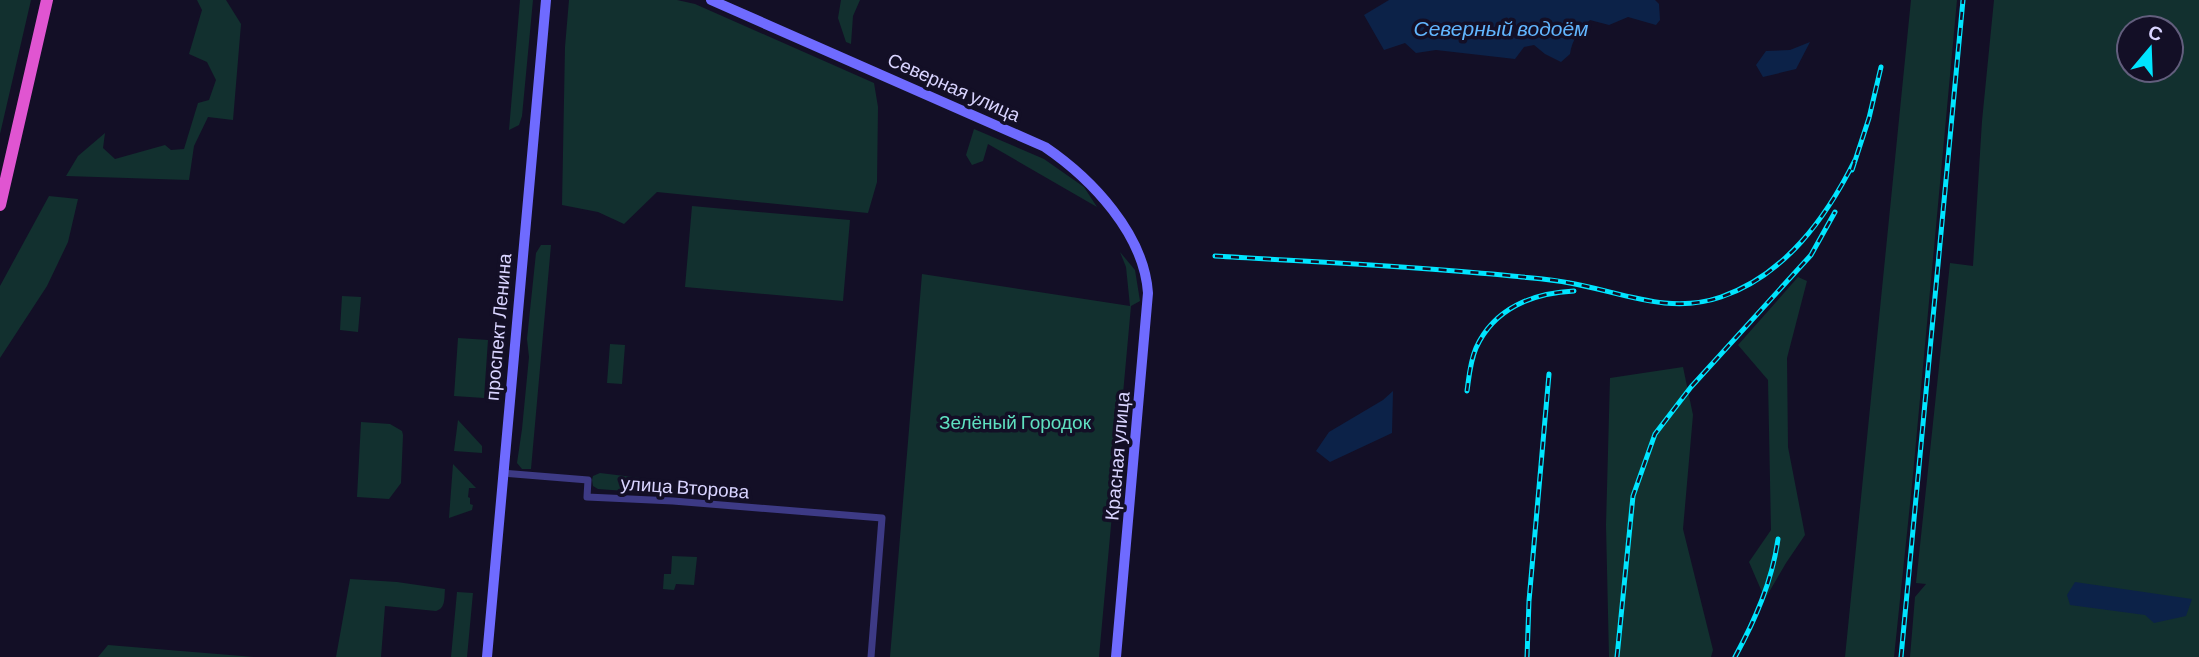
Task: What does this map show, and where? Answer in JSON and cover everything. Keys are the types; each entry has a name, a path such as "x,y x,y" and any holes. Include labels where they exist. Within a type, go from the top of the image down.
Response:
{"highway":[{"path":"0,205 5,162 47,0"}],"main road":[{"name":"проспект Ленина","path":"487,657 546,0"},
{"name":"Северная улица","path":"711,0 1045,148 1076,169 1102,197 1132,240 1141,258"},
{"name":"Красная улица","path":"1116,657 1148,293 1141,258"}],"street":[{"name":"улица Второва","path":"503,473 588,480 587,497 883,517 871,657"}],"green space":[{"path":"0,0 31,0 0,134"},
{"path":"197,0 226,0 241,24 233,120 208,117 194,146 189,180 66,176 78,156 105,133 103,148 115,159 165,145 171,150 184,149 198,103 209,100 216,80 207,62 189,54 202,10"},
{"path":"520,0 533,0 522,116 519,125 509,130"},
{"path":"569,0 677,0 695,4 874,83 878,107 877,182 868,213 657,192 624,224 598,212 562,205 565,47"},
{"path":"841,0 860,0 853,16 851,44 846,42 838,18"},
{"path":"1911,0 1957,0 1912,485 1894,657 1845,657"},
{"path":"1994,0 2199,0 2199,657 1910,657 1915,597 1926,584 1916,583 1950,263 1973,266 1982,121"},
{"path":"974,129 1044,159 1084,187 1097,207 988,144 983,161 972,165 966,155"},
{"path":"49,196 78,199 68,242 47,286 0,358 0,286"},
{"path":"692,206 850,220 843,301 685,287"},
{"path":"541,245 551,245 531,469 522,469 517,463 529,357 527,339 536,253"},
{"name":"Зелёный Городок","path":"1120,252 1135,270 1140,301 1131,306 1099,657 890,657 922,274 1130,306 1126,267"},
{"path":"1798,277 1807,281 1787,358 1788,447 1805,535 1765,599 1749,562 1771,530 1768,380 1738,345"},
{"path":"342,296 361,297 358,332 340,330"},
{"path":"458,338 488,340 484,398 454,396"},
{"path":"610,344 625,345 622,384 607,383"},
{"path":"1683,367 1693,415 1683,529 1713,650 1711,657 1609,657 1606,525 1610,378"},
{"path":"458,420 482,446 482,453 454,451"},
{"path":"361,422 390,424 402,431 401,483 389,499 357,497"},
{"path":"453,464 476,488 469,488 468,497 473,505 472,510 449,518"},
{"path":"600,473 641,478 645,485 639,492 598,489 593,486 592,480 593,476"},
{"path":"672,556 697,557 694,585 676,584 674,590 663,589 664,574 671,574"},
{"path":"350,579 445,589 443,605 436,611 385,606 381,657 336,657"},
{"path":"457,592 473,593 467,657 451,657"},
{"path":"108,645 254,657 98,657"}],"water":[{"name":"Северный водоём","path":"1389,0 1655,0 1659,4 1660,20 1656,25 1628,17 1609,25 1590,20 1572,44 1570,54 1561,62 1534,45 1524,47 1515,59 1436,50 1416,53 1405,43 1384,50 1364,15"},
{"path":"1810,42 1796,69 1763,77 1756,65 1766,51 1790,50"},
{"path":"1393,391 1392,433 1330,462 1316,451 1329,432 1383,400"},
{"path":"2075,582 2192,599 2186,616 2154,623 2145,615 2070,605 2067,595"}],"railway":[{"path":"1901,657 1963,0"},
{"path":"1852,170 1869,118 1881,67"},
{"path":"1215,256 1534,278 1664,303 1702,302 1744,287 1784,259 1817,223 1855,160"},
{"path":"1617,657 1633,496 1655,434 1691,387 1811,255 1835,212"},
{"path":"1467,391 1474,353 1493,322 1516,305 1530,299 1574,291"},
{"path":"1527,657 1529,601 1549,374"},
{"path":"1735,657 1762,600 1778,539"}]}
